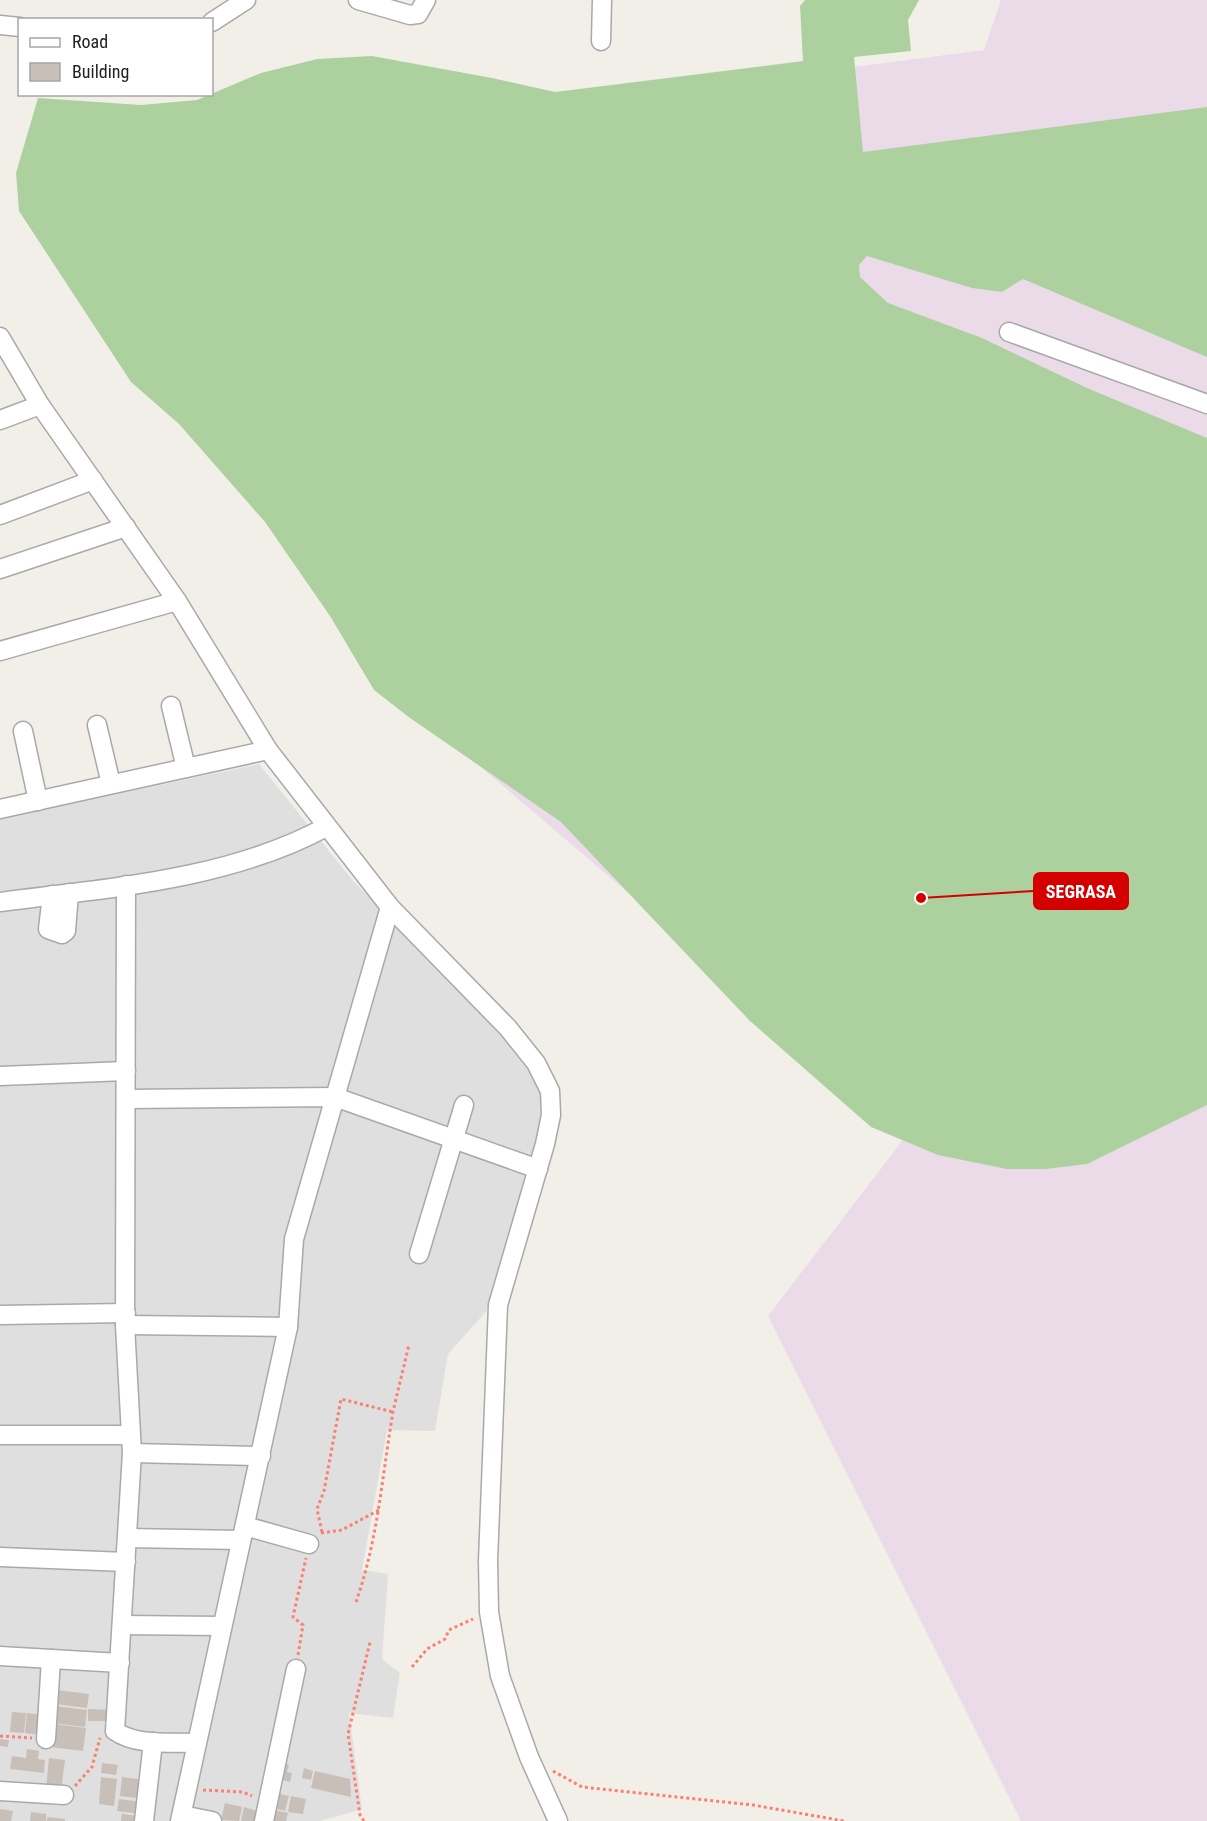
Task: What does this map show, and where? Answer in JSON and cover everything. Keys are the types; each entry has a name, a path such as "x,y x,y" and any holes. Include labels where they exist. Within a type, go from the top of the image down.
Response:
{"street":[{"path":"213,21 246,0"},
{"path":"358,0 410,15 418,14 426,0"},
{"path":"601,41 602,0"},
{"path":"0,25 18,27"},
{"path":"1010,332 1207,404"},
{"path":"0,337 40,405 177,601 268,750 390,907 508,1028 536,1063 549,1091 551,1115 498,1305 489,1611 500,1676 529,1757 558,1821"},
{"path":"0,420 40,405"},
{"path":"0,514 93,480"},
{"path":"0,568 126,527"},
{"path":"0,651 177,601"},
{"path":"171,706 186,768"},
{"path":"97,725 111,784"},
{"path":"23,731 38,801"},
{"path":"0,809 268,750"},
{"path":"0,902 126,885 214,868 275,850 326,827"},
{"path":"126,885 125,1319 131,1444 128,1538 116,1731 123,1736 153,1742 196,1743"},
{"path":"212,1821 181,1818 189,1789 196,1743 221,1626 288,1328 294,1239 390,907"},
{"path":"0,1076 126,1071"},
{"path":"126,1099 335,1096 537,1168"},
{"path":"418,1254 464,1105"},
{"path":"0,1315 288,1328"},
{"path":"0,1435 261,1456"},
{"path":"128,1538 243,1533 315,1538"},
{"path":"0,1557 126,1562"},
{"path":"122,1625 221,1626"},
{"path":"0,1656 120,1663"},
{"path":"46,1739 51,1659"},
{"path":"266,1812 296,1669"},
{"path":"144,1821 153,1742"},
{"path":"0,1791 64,1796"}],"path":[{"path":"356,1602 367,1570 379,1510 393,1412 409,1344"},
{"path":"296,1669 303,1625 293,1617 315,1538 317,1509 324,1491 340,1399 393,1412"},
{"path":"315,1538 342,1530 379,1510"},
{"path":"412,1666 427,1649 445,1639 449,1630 489,1611"},
{"path":"364,1821 360,1815 348,1734 370,1642"},
{"path":"64,1796 84,1778 92,1767 98,1738 116,1731"},
{"path":"0,1736 46,1739"},
{"path":"529,1757 582,1786 753,1805 844,1821"},
{"path":"189,1789 243,1792 266,1812"},
{"path":"356,1821 360,1815"}],"shaded area":[{"path":"1001,0 1207,0 1207,1821 1021,1821 768,1316 909,1132 360,664 424,123 984,50"},
{"path":"259,764 354,882 445,971 556,1098 498,1298 448,1354 435,1431 387,1430 362,1570 388,1574 382,1659 400,1673 393,1718 349,1713 362,1809 320,1821 0,1821 0,819"}],"green space":[{"path":"805,0 919,0 908,20 911,51 854,57 863,152 1207,107 1207,357 1023,279 1002,292 972,288 867,256 859,265 860,277 888,303 982,338 1087,388 1207,438 1207,1105 1087,1164 1046,1169 1007,1169 938,1155 871,1127 750,1021 561,822 410,718 374,690 330,616 265,522 179,424 131,382 19,211 16,173 38,98 141,105 197,100 213,96 213,93 261,73 317,59 372,56 555,92 803,61 800,6"}],"building":[{"path":"57,1690 89,1694 87,1708 55,1704"},
{"path":"54,1706 87,1710 85,1727 52,1723"},
{"path":"88,1709 108,1710 108,1721 88,1721"},
{"path":"12,1712 26,1713 24,1733 10,1732"},
{"path":"27,1713 43,1715 41,1735 25,1733"},
{"path":"53,1724 86,1728 83,1751 50,1747"},
{"path":"0,1739 9,1740 8,1747 0,1746"},
{"path":"27,1749 39,1751 38,1759 45,1760 44,1773 10,1769 12,1756 26,1758"},
{"path":"49,1758 65,1760 61,1791 46,1789"},
{"path":"279,1762 289,1765 287,1772 292,1773 290,1782 275,1778"},
{"path":"102,1763 118,1765 116,1775 101,1773"},
{"path":"304,1768 313,1771 311,1780 302,1778"},
{"path":"315,1771 350,1779 351,1797 311,1788"},
{"path":"101,1777 117,1779 114,1806 99,1804"},
{"path":"122,1777 146,1780 144,1799 120,1796"},
{"path":"272,1792 289,1796 285,1811 269,1807"},
{"path":"291,1796 306,1799 303,1814 288,1812"},
{"path":"119,1799 142,1802 141,1814 117,1811"},
{"path":"225,1803 242,1807 239,1821 221,1820"},
{"path":"244,1807 258,1811 256,1821 241,1821"},
{"path":"0,1809 13,1811 11,1821 0,1821"},
{"path":"268,1809 288,1813 286,1821 265,1821"},
{"path":"31,1812 46,1814 46,1821 30,1821"},
{"path":"122,1814 138,1816 137,1821 121,1821"},
{"path":"47,1817 65,1819 65,1821 47,1821"}],"place":[{"name":"SEGRASA","path":"921,898"}]}
